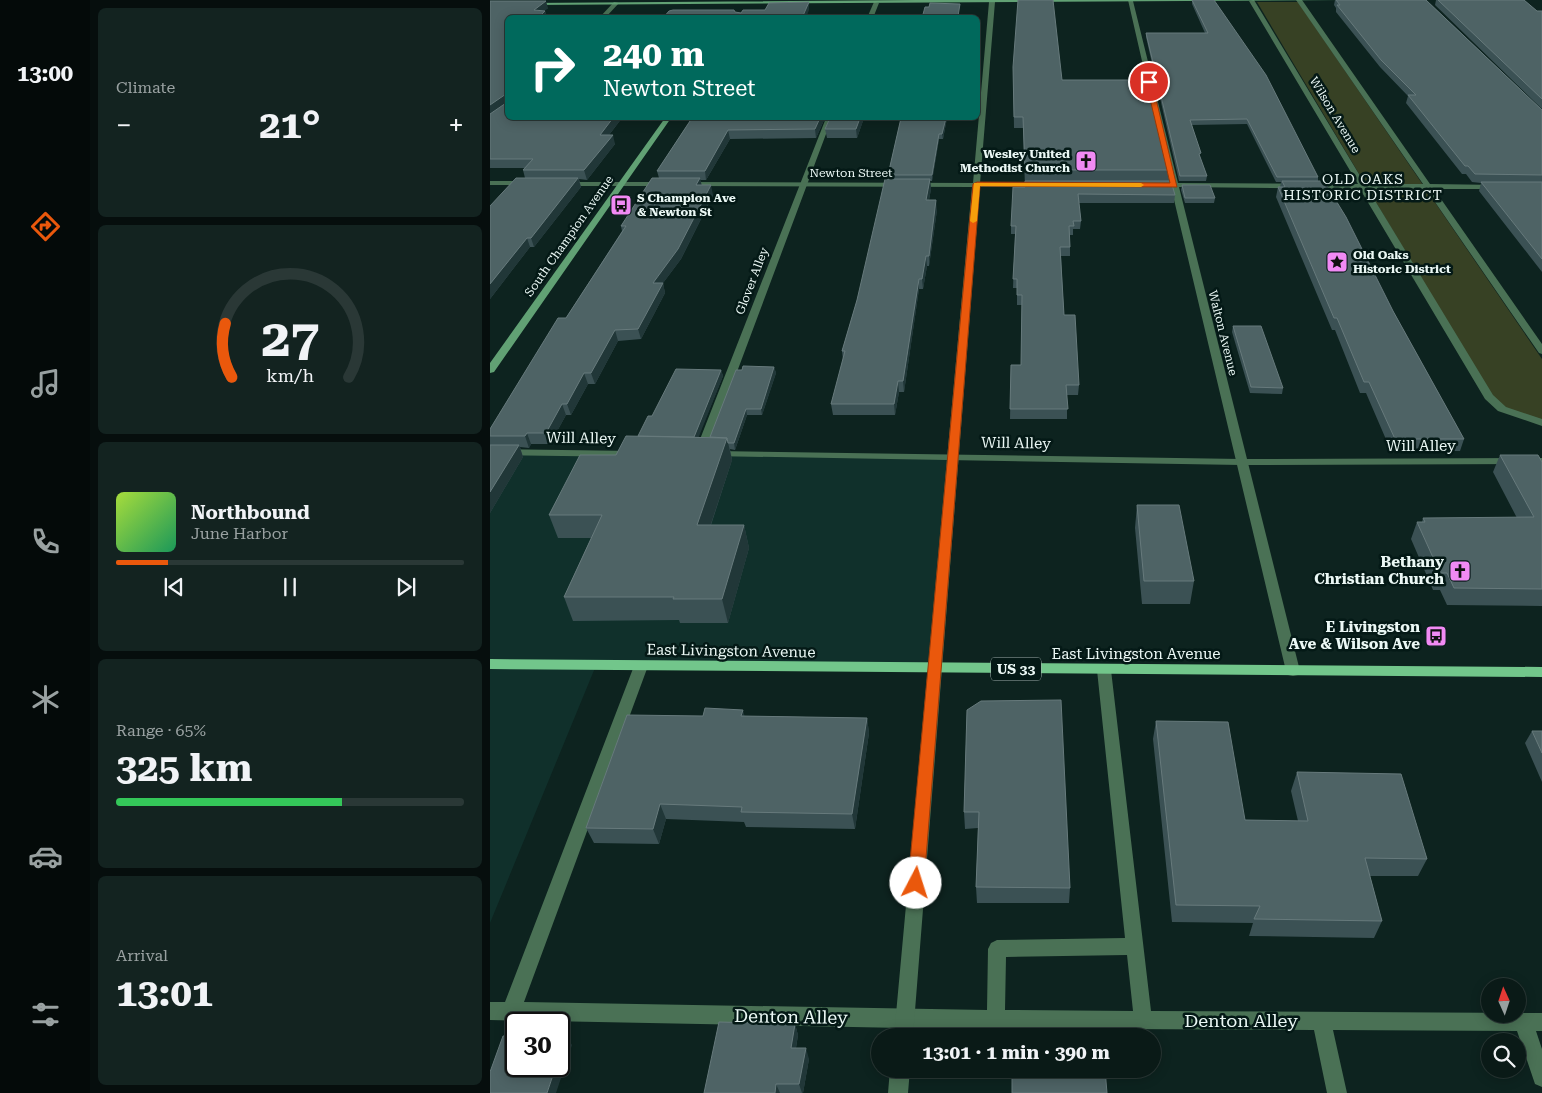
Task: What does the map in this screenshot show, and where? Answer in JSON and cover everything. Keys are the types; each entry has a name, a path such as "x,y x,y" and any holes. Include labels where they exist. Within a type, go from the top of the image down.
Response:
{"main road":[{"name":"East Livingston Avenue","path":"490,664 934,669 1542,672"}],"street":[{"path":"1299,0 1542,351"},
{"path":"519,3 1339,0"},
{"name":"Walton Avenue","path":"1130,1 1293,671"},
{"name":"Wilson Avenue","path":"1252,1 1489,397 1502,410 1542,423"},
{"path":"745,9 750,2"},
{"path":"904,1028 992,2"},
{"path":"604,15 616,3"},
{"path":"871,15 876,3"},
{"name":"South Champion Avenue","path":"490,370 667,120"},
{"name":"Glover Alley","path":"695,454 801,184 828,120"},
{"path":"490,183 539,183"},
{"path":"549,184 670,184"},
{"name":"Newton Street","path":"679,184 1046,185"},
{"path":"1145,185 1503,187"},
{"name":"Will Alley","path":"490,452 643,454"},
{"name":"Will Alley","path":"695,454 1242,462 1542,461"},
{"path":"511,1011 641,666"},
{"path":"1104,670 1142,1020"},
{"path":"996,1020 997,949 1135,946"},
{"name":"Denton Alley","path":"490,1011 904,1028 996,1020 1532,1022"},
{"path":"1322,1021 1337,1093"},
{"path":"1532,1022 1542,1077"},
{"path":"898,1093 899,1078"}],"shaded area":[{"path":"490,454 948,455 931,666 597,663 490,923"}],"green space":[{"path":"1257,2 1298,2 1542,359 1542,422 1504,409 1491,396"}],"building":[{"path":"1018,0 1053,0 1062,80 1148,80 1170,170 1025,170 1023,117 1014,117 1013,67"},
{"path":"1192,0 1214,0 1266,75 1318,177 1277,177 1247,119 1190,120 1207,176 1180,176 1146,33 1208,33"},
{"path":"1336,0 1426,0 1542,110 1542,175 1475,174 1468,166 1465,166 1408,95 1416,95 1381,60 1337,5 1340,5"},
{"path":"1438,0 1524,0 1537,11 1542,11 1542,99"},
{"path":"490,1 546,1 534,10 545,11 541,15 505,15 505,95 490,105"},
{"path":"809,2 803,15 666,15 673,10 734,10 741,13 743,10 765,10 769,3"},
{"path":"930,3 960,4 958,15 923,15 925,7 929,7"},
{"path":"505,104 505,120 611,120 600,135 613,135 584,170 523,170 533,159 490,159 490,114"},
{"path":"691,120 819,120 815,129 728,130 705,171 657,171"},
{"path":"829,120 859,120 856,129 825,129"},
{"path":"901,120 946,120 942,134 939,134 932,175 888,175"},
{"path":"516,178 578,178 531,238 527,238 490,284 490,206"},
{"path":"652,178 700,178 696,185 711,185 678,249 653,283 663,283 638,329 615,330 591,373 584,373 567,404 562,404 546,433 527,433 525,436 490,436 490,429 558,318 566,318 626,226 621,226"},
{"path":"885,179 930,179 926,200 936,200 929,256 926,256 922,279 919,279 903,381 898,381 894,404 831,404 845,351 842,351 857,300"},
{"path":"1025,181 1171,181 1175,195 1078,194 1081,221 1073,221 1074,226 1069,226 1070,247 1060,247 1064,315 1075,315 1079,385 1066,385 1068,409 1010,409 1011,365 1021,365 1022,295 1017,295 1017,279 1013,279 1016,226 1011,226 1013,187 1025,187"},
{"path":"1282,181 1324,181 1346,217 1393,311 1464,439 1395,439 1369,382 1364,382 1337,318 1334,318 1278,187 1285,187"},
{"path":"1481,182 1542,182 1542,259"},
{"path":"1182,185 1210,185 1215,198 1185,198"},
{"path":"1233,326 1261,326 1283,388 1251,387"},
{"path":"743,366 774,367 761,409 746,409 734,443 728,443 727,438 710,437 736,370 742,370"},
{"path":"676,369 721,370 694,437 638,436 648,416 652,416"},
{"path":"626,436 727,438 697,525 744,525 722,599 564,597 602,515 549,515 580,455 616,455"},
{"path":"490,445 519,445 490,492"},
{"path":"1500,455 1538,455 1542,462 1542,589 1454,588 1447,573 1440,573 1417,522 1425,522 1423,518 1534,517"},
{"path":"1137,505 1179,505 1194,581 1144,581"},
{"path":"1061,700 1070,888 976,887 979,812 964,812 967,710 981,701"},
{"path":"705,708 743,710 741,716 867,718 852,814 741,812 742,807 660,804 653,829 586,828 627,715 703,716"},
{"path":"1156,721 1228,722 1245,820 1308,821 1297,772 1401,774 1427,859 1365,858 1382,921 1254,919 1260,906 1176,905"},
{"path":"1532,731 1542,731 1542,753"},
{"path":"719,1022 795,1024 791,1048 806,1048 799,1084 776,1084 775,1093 704,1093"},
{"path":"503,1036 505,1036 505,1077 552,1077 547,1093 490,1093 490,1072"},
{"path":"1012,1078 1106,1078 1107,1093 1012,1093"}],"slow traffic":[{"path":"973,221 977,184 1141,185"}],"place":[{"name":"Wesley United Methodist Church","path":"1086,161"},
{"name":"S Champion Ave & Newton St","path":"621,205"},
{"name":"Old Oaks Historic District","path":"1337,262"},
{"name":"Bethany Christian Church","path":"1460,571"},
{"name":"E Livingston Ave & Wilson Ave","path":"1436,636"}],"district":[{"name":"OLD OAKS HISTORIC DISTRICT","path":"1363,187"}],"route":[{"path":"916,883 977,184 1174,185 1149,82"}]}
